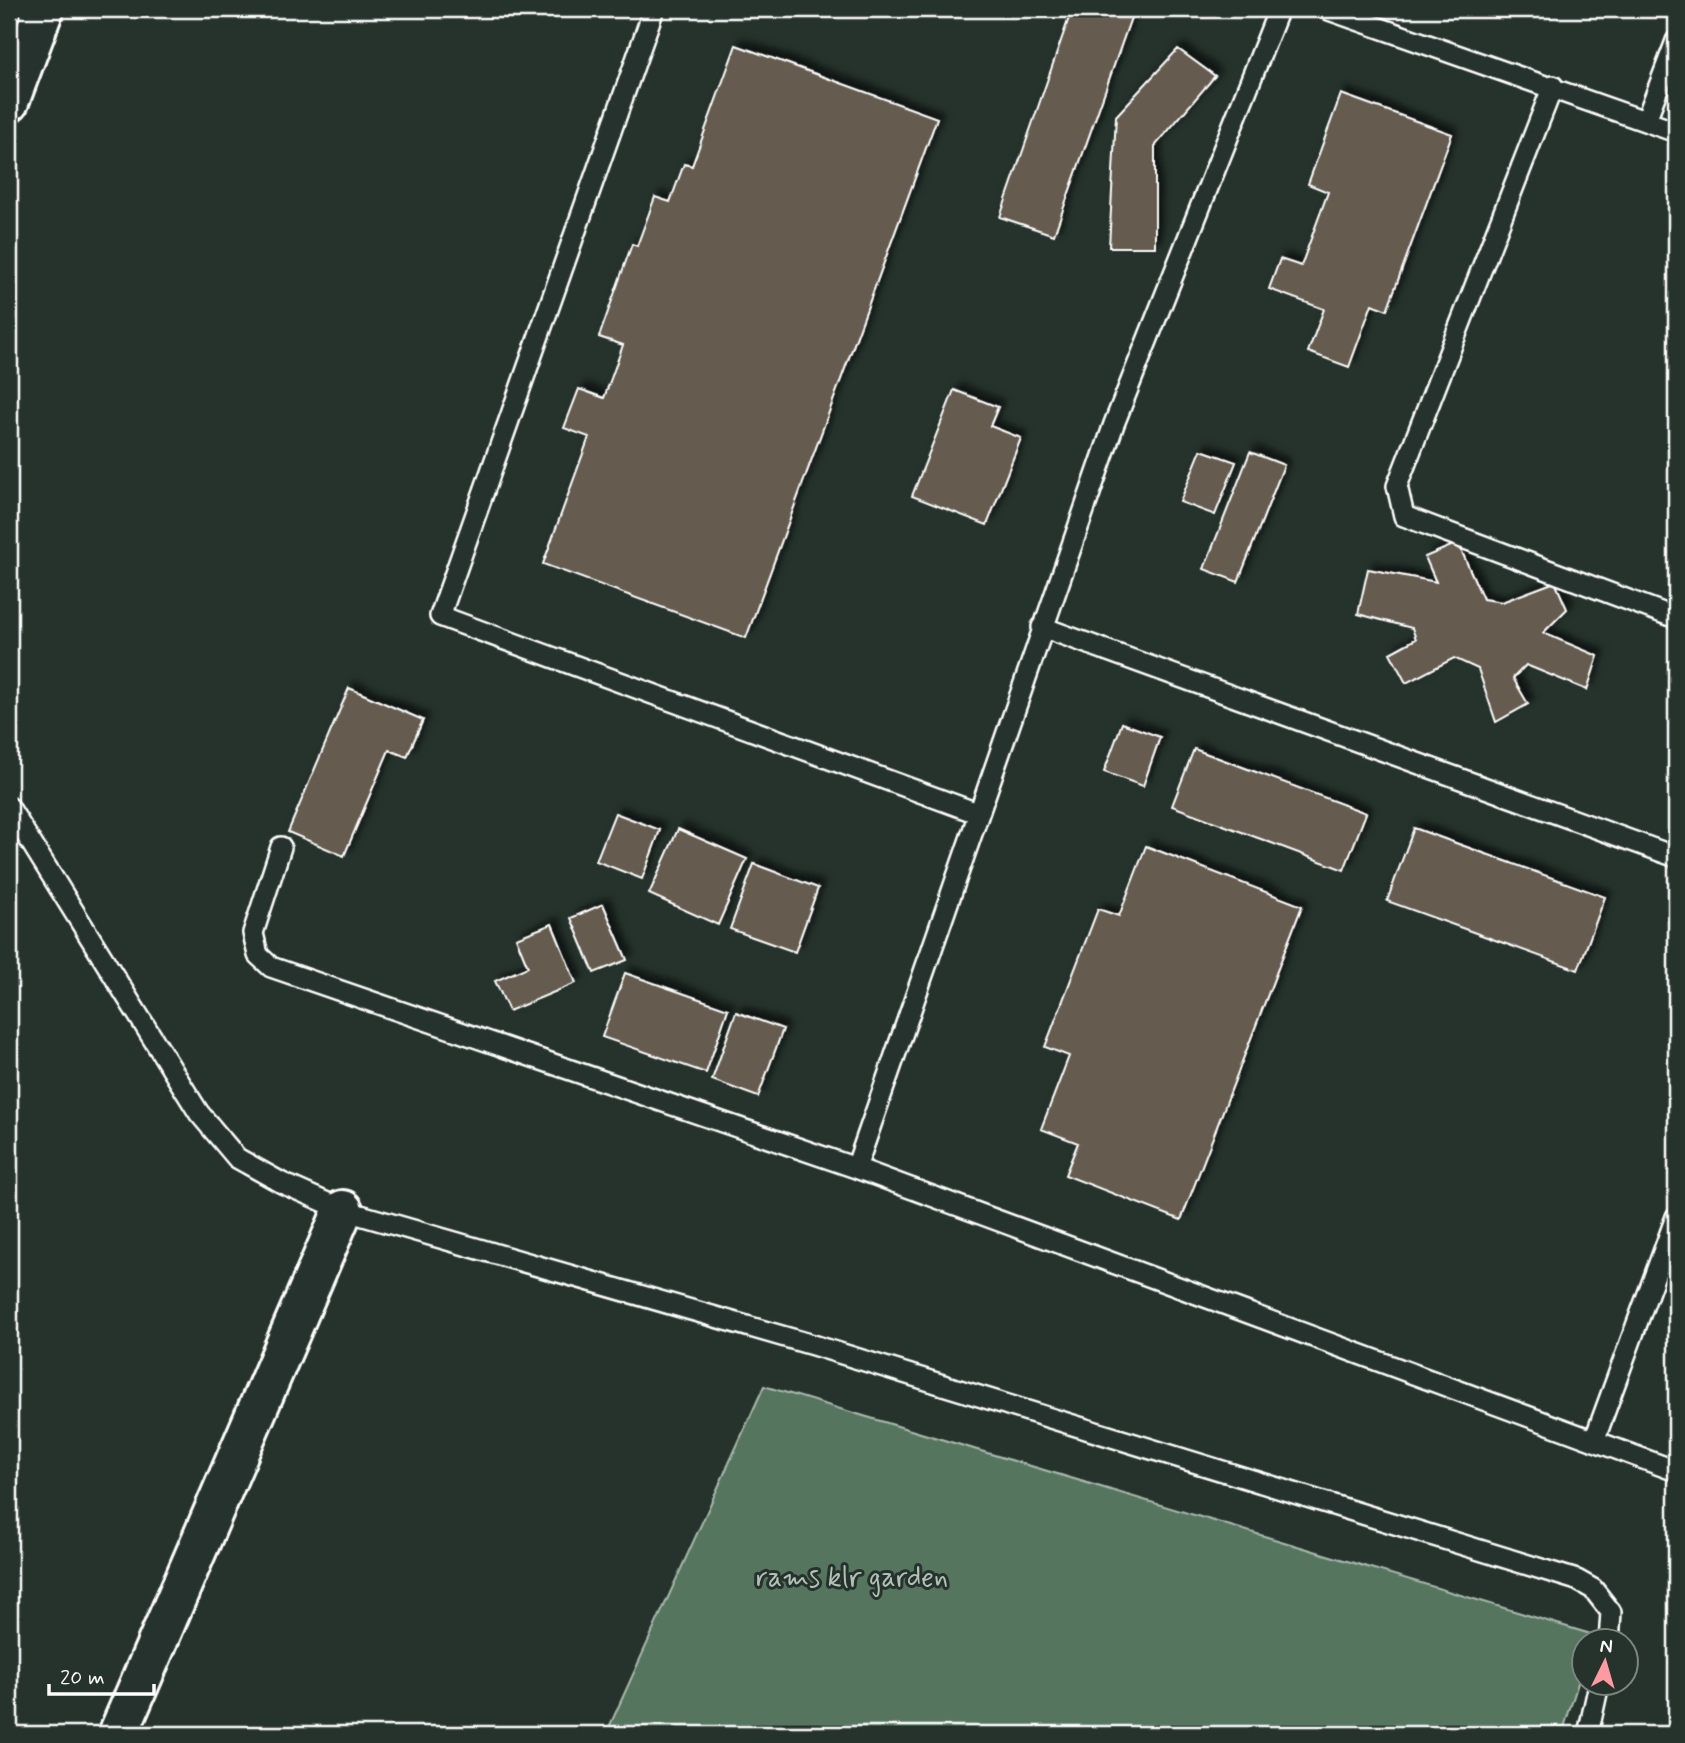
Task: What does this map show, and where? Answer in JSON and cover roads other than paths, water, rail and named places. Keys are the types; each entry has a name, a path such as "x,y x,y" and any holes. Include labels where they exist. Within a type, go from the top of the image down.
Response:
{"street":[{"path":"9,102 44,9"},
{"path":"118,1734 343,1210"}],"lane":[{"path":"654,9 440,616 977,813"},
{"path":"856,1168 1114,424 1279,9"},
{"path":"1326,9 1553,86 1676,132"},
{"path":"1646,120 1676,41"},
{"path":"1553,86 1396,486 1404,516 1676,618"},
{"path":"1042,627 1676,858"},
{"path":"9,807 200,1113 237,1158 282,1183 343,1210 813,1345 1577,1580 1593,1589 1611,1612 1610,1628"},
{"path":"281,846 253,933 258,955 271,967 856,1168 1676,1471"},
{"path":"1594,1441 1676,1217"},
{"path":"1588,1734 1596,1698"}],"park label":[{"name":"rams klr garden","path":"852,1576"}]}
